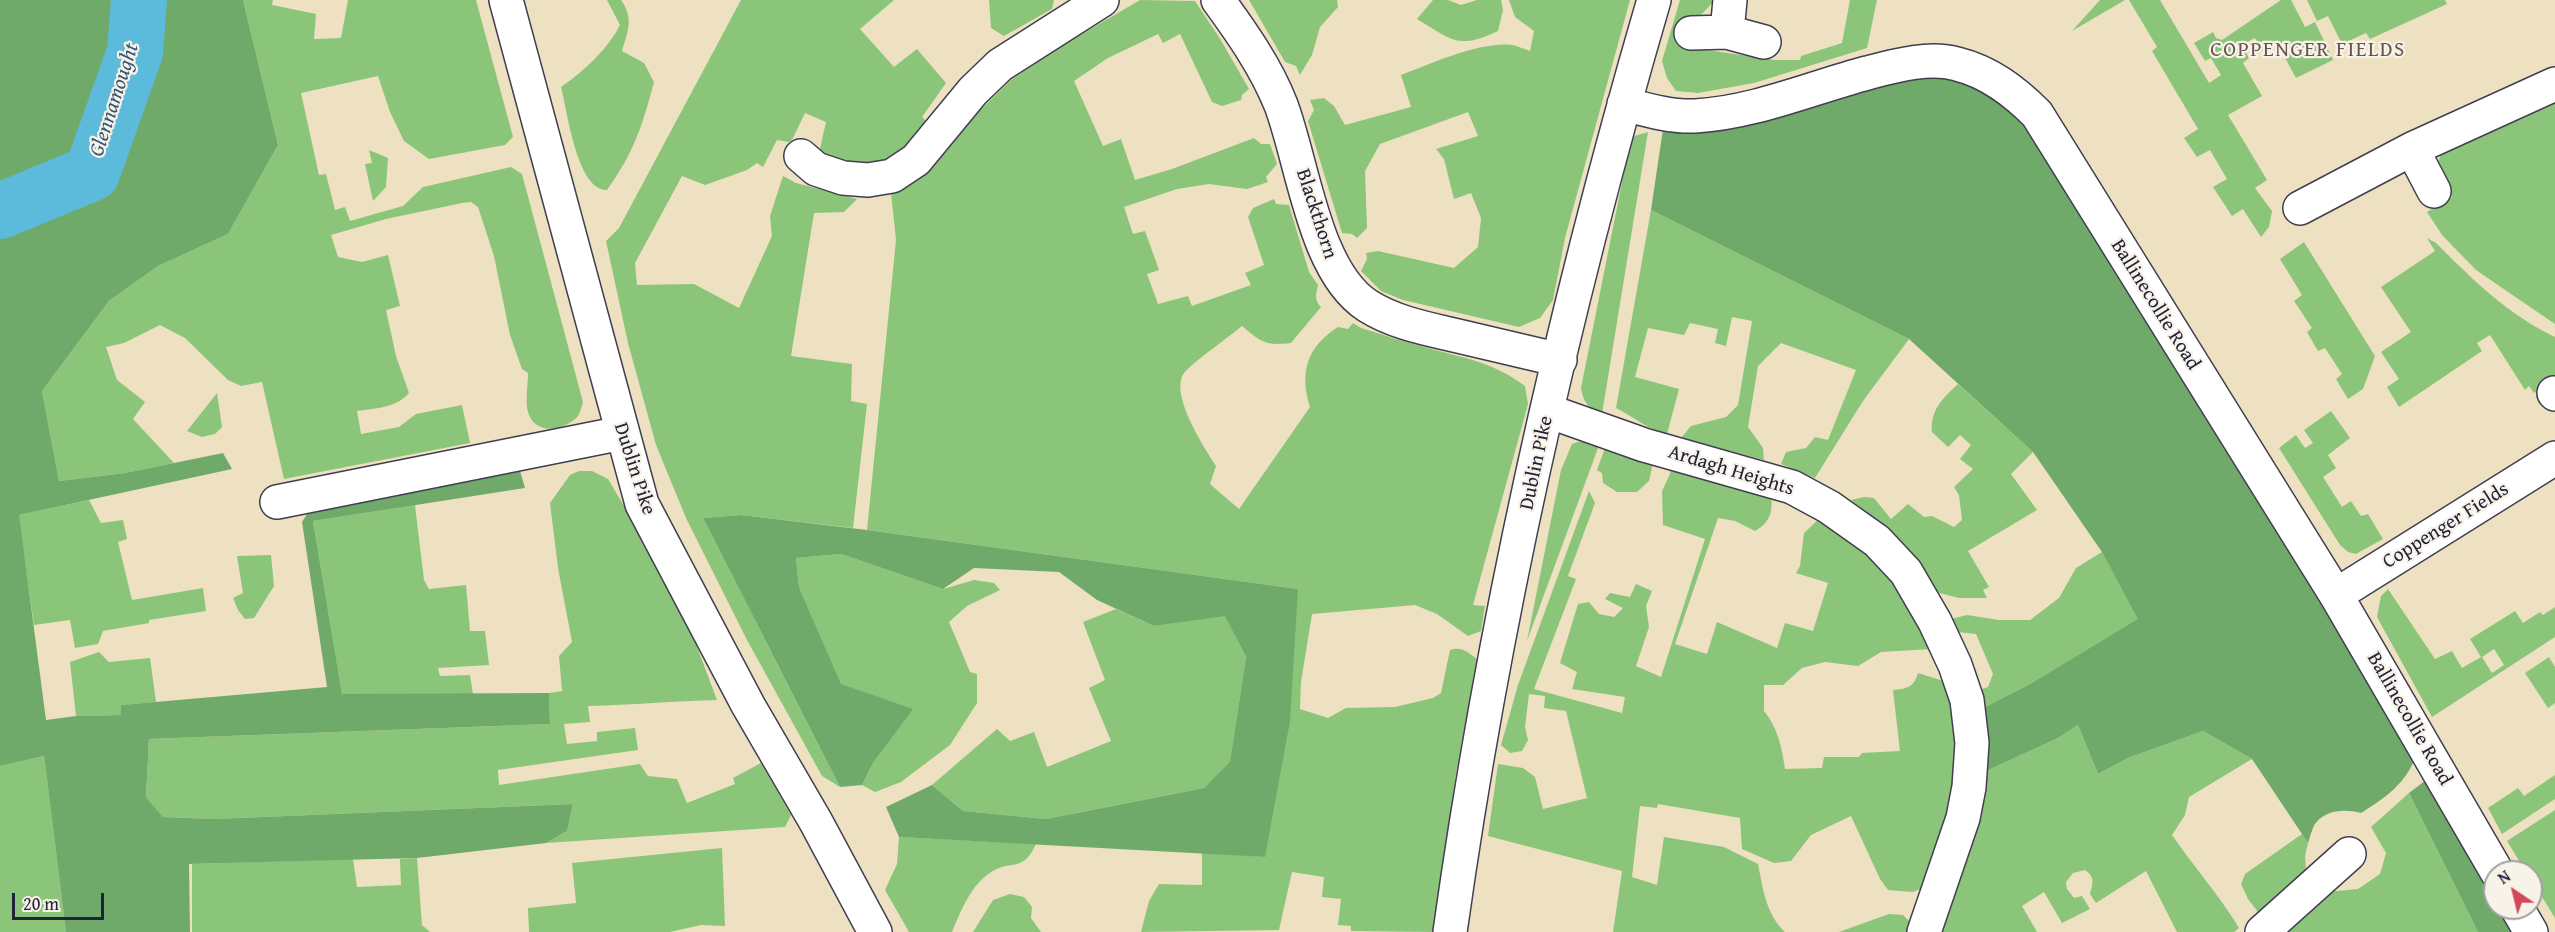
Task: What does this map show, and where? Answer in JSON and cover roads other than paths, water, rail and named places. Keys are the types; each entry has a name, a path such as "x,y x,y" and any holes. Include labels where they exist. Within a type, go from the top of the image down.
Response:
{"street":[{"name":"Dublin Pike","path":"506,0 642,504 748,705 816,822 875,932"},
{"path":"801,156 816,169 843,178 868,180 892,176 916,160 973,91 1000,65 1102,0"},
{"name":"Blackthorn","path":"1218,0 1271,82 1281,107 1318,231 1331,264 1350,291 1367,306 1415,326 1560,360"},
{"name":"Dublin Pike","path":"1450,932 1489,682 1548,411 1590,226 1654,0"},
{"path":"1727,32 1730,0"},
{"path":"1691,33 1727,32 1764,42"},
{"name":"Ballinecollie Road","path":"1624,104 1660,113 1694,116 1722,113 1909,62 1955,63 1989,76 2016,93 2037,114 2336,595 2490,860"},
{"path":"2300,208 2412,149 2555,84"},
{"path":"2412,149 2434,191"},
{"name":"Ardagh Heights","path":"1548,411 1644,445 1792,487 1829,507 1877,541 1906,572 1935,622 1955,664 1967,700 1972,743 1969,787 1963,818 1924,932"},
{"path":"277,502 621,433"},
{"name":"Coppenger Fields","path":"2336,595 2555,458"},
{"path":"2262,932 2349,854"}],"waterway":[{"name":"Glennamought","path":"0,211 92,173 135,52 139,0"}],"district":[{"name":"COPPENGER FIELDS","path":"2308,51"}]}
